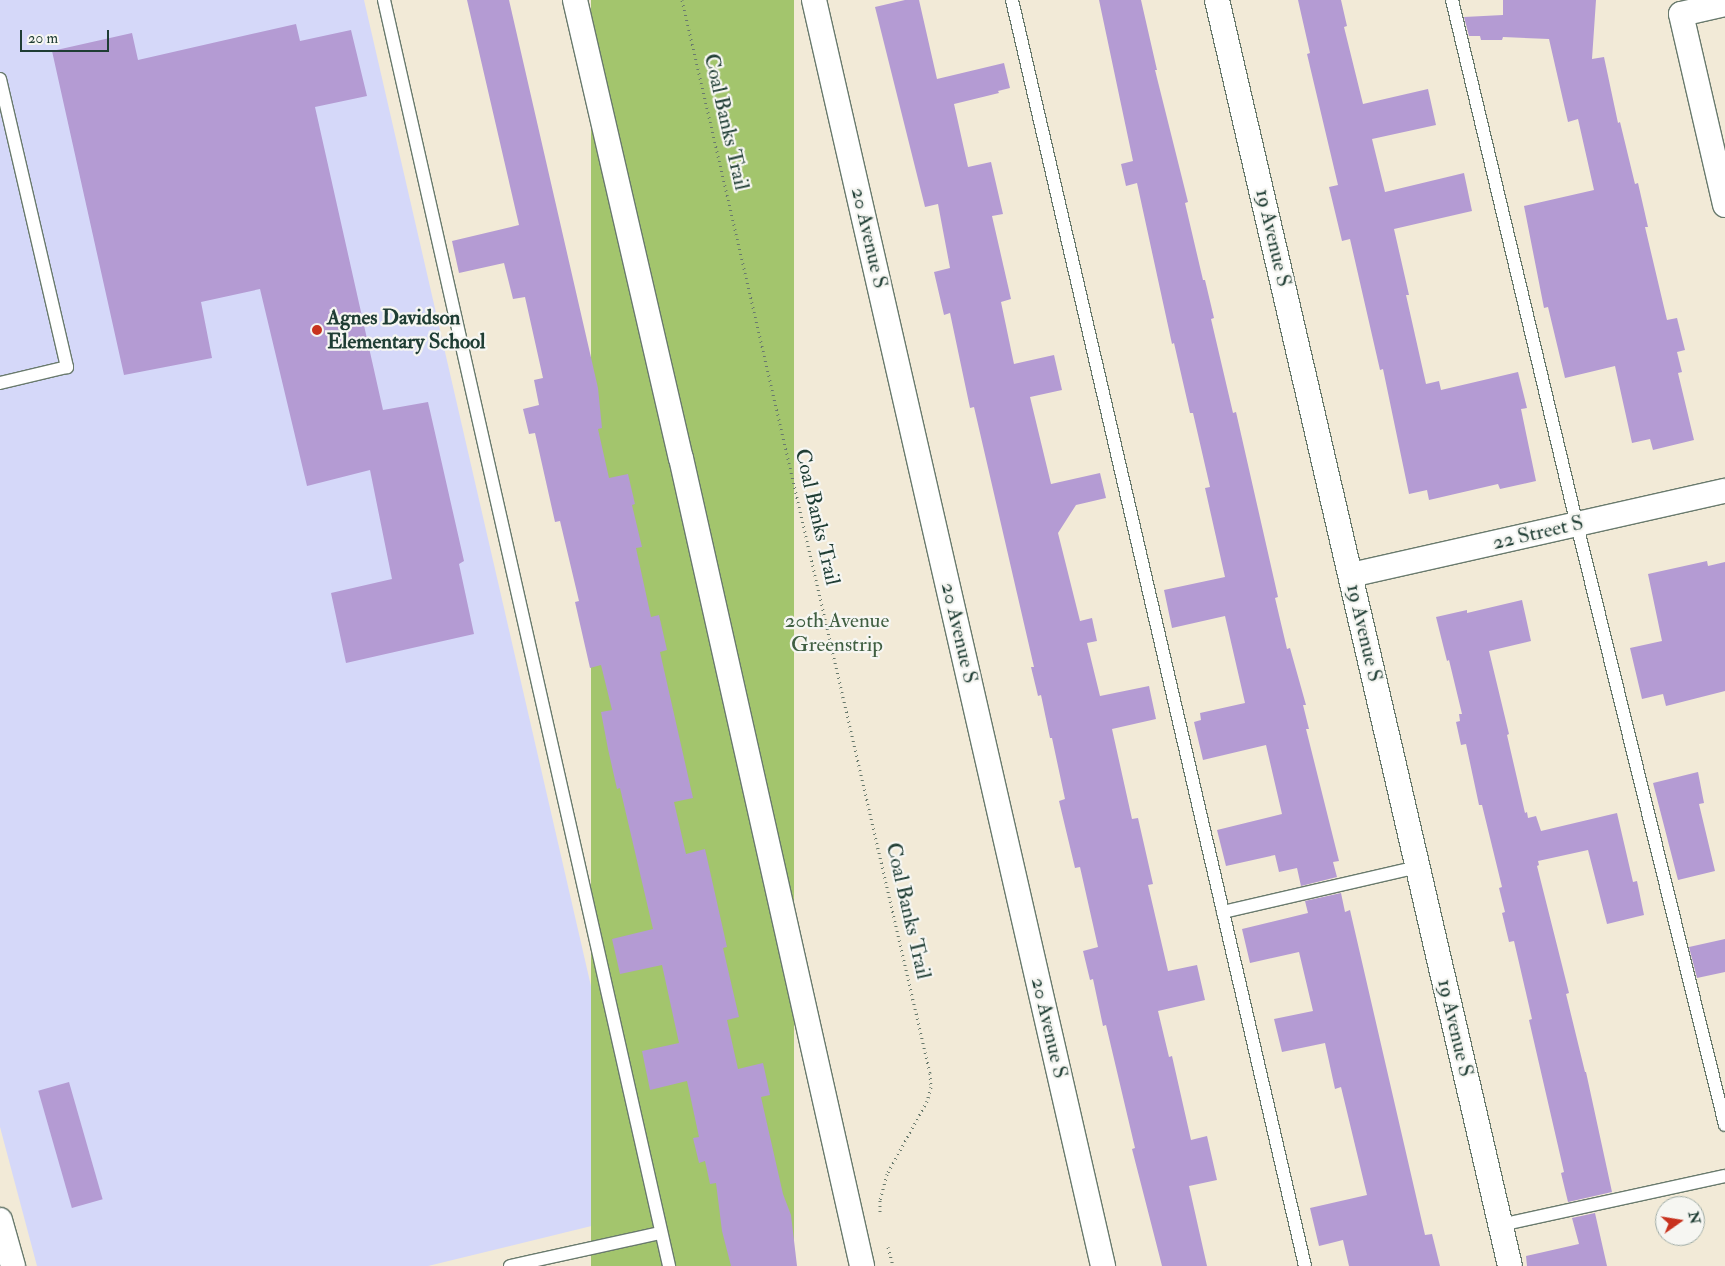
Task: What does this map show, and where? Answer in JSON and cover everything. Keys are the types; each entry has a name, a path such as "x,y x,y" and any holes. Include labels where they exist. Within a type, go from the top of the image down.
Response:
{"street":[{"path":"575,0 681,458 862,1266"},
{"name":"20 Avenue S","path":"814,0 1103,1266"},
{"name":"19 Avenue S","path":"1218,0 1510,1266"},
{"path":"1725,4 1681,14 1725,205"},
{"name":"22 Street S","path":"1351,575 1725,491"},
{"path":"0,1220 13,1266"}],"lane":[{"path":"384,0 660,1233 669,1266"},
{"path":"1012,0 1305,1266"},
{"path":"1452,0 1577,525 1725,1125"},
{"path":"0,79 67,367 0,383"},
{"path":"1223,912 1418,867"},
{"path":"1500,1225 1725,1176"},
{"path":"510,1266 660,1233"}],"path":[{"name":"Coal Banks Trail","path":"682,0 930,1073 931,1087 927,1100 894,1159 882,1187 880,1200 882,1220"},
{"path":"886,1238 893,1266"}],"shaded area":[{"path":"0,0 364,0 637,1186 624,1218 428,1266 37,1266 0,1127"}],"green space":[{"path":"591,0 794,0 794,1266 591,1266"}],"building":[{"path":"467,0 509,0 598,388 602,428 598,429 609,478 628,474 635,504 632,505 642,547 636,548 651,617 659,615 667,650 660,652 693,798 674,802 686,854 705,849 727,947 723,948 739,1017 727,1020 738,1069 763,1063 770,1095 761,1097 783,1194 791,1215 797,1266 731,1266 722,1231 716,1183 710,1184 705,1161 699,1163 693,1138 699,1137 687,1081 650,1090 642,1051 679,1043 662,965 620,974 612,939 653,929 620,788 617,789 608,749 601,712 612,710 601,665 590,668 575,602 579,601 560,521 555,522 535,433 529,434 523,409 539,405 534,380 543,378 525,297 513,299 504,263 459,273 452,241 519,225"},
{"path":"905,0 919,0 937,79 1004,63 1010,88 998,91 999,93 954,104 968,167 991,162 1003,214 992,216 1011,299 1001,302 1014,364 1054,355 1062,390 1030,397 1051,484 1100,473 1106,498 1076,505 1058,533 1080,621 1092,618 1097,641 1087,643 1100,696 1149,686 1156,719 1112,729 1132,819 1138,818 1153,884 1148,885 1168,971 1197,965 1205,1000 1158,1011 1169,1057 1172,1056 1191,1140 1207,1136 1217,1180 1189,1186 1207,1266 1162,1266 1132,1149 1135,1148 1106,1025 1103,1026 1093,979 1090,980 1083,951 1098,947 1080,867 1075,868 1059,801 1065,799 1052,738 1050,738 1041,695 1038,696 1031,667 1034,667 974,407 970,408 950,313 944,315 934,272 950,268 938,204 925,207 875,7"},
{"path":"1099,0 1141,0 1157,70 1155,70 1188,202 1185,203 1214,318 1211,319 1233,413 1236,412 1278,597 1275,598 1287,649 1290,648 1306,705 1303,705 1309,729 1306,729 1339,861 1333,862 1337,877 1301,886 1297,868 1279,872 1275,855 1226,866 1217,830 1282,814 1266,745 1203,760 1194,722 1201,720 1200,713 1245,703 1225,616 1172,628 1164,590 1225,577 1205,488 1210,487 1193,413 1190,413 1174,343 1172,344 1137,183 1126,186 1121,164 1133,161"},
{"path":"1298,0 1341,0 1347,26 1344,27 1363,104 1428,89 1436,125 1372,139 1385,192 1464,173 1472,211 1394,229 1409,295 1406,295 1426,384 1439,381 1441,390 1518,372 1527,408 1521,409 1536,481 1500,489 1498,484 1429,500 1427,490 1409,494 1383,369 1380,370 1350,239 1342,241 1329,187 1338,185 1307,54 1310,53"},
{"path":"1503,0 1596,0 1592,59 1604,57 1618,123 1620,122 1635,184 1638,183 1648,227 1645,227 1667,320 1677,318 1685,350 1677,352 1682,372 1678,373 1694,440 1653,450 1650,439 1632,443 1615,366 1565,378 1548,307 1544,308 1524,206 1594,190 1578,119 1568,122 1549,39 1503,37 1502,40 1481,40 1480,36 1469,36 1464,17 1503,15"},
{"name":"Agnes Davidson Elementary School","path":"296,24 300,41 351,30 367,96 315,107 383,410 428,402 464,561 459,564 474,634 346,663 331,593 392,579 370,470 307,486 260,289 201,302 212,358 124,375 52,51 132,33 138,60"},
{"path":"1707,561 1708,566 1725,562 1725,691 1666,706 1663,694 1642,699 1630,648 1662,641 1648,574"},
{"path":"1522,600 1531,641 1489,651 1509,734 1507,735 1525,813 1527,812 1528,818 1536,816 1541,831 1617,813 1633,882 1637,881 1644,915 1607,924 1588,850 1538,861 1539,865 1537,866 1569,993 1566,994 1586,1072 1612,1192 1568,1202 1561,1173 1564,1172 1529,1020 1532,1019 1514,941 1509,942 1502,913 1505,912 1499,888 1502,887 1482,805 1479,805 1466,744 1461,745 1456,722 1460,721 1459,714 1462,714 1436,617 1467,610 1467,613"},
{"path":"1698,772 1704,803 1699,804 1715,871 1678,880 1653,783"},
{"path":"1341,893 1345,912 1350,910 1425,1235 1432,1234 1440,1266 1349,1266 1343,1240 1319,1246 1310,1208 1367,1195 1341,1087 1335,1089 1325,1043 1282,1052 1274,1019 1313,1011 1299,952 1250,963 1242,929 1308,913 1305,901"},
{"path":"1725,939 1725,972 1697,978 1689,947"},
{"path":"69,1082 103,1199 72,1208 38,1091"},
{"path":"1595,1213 1607,1266 1527,1266 1526,1256 1579,1244 1572,1218"}],"place":[{"name":"Agnes Davidson Elementary School","path":"317,330"}],"park label":[{"name":"20th Avenue Greenstrip","path":"837,633"}]}
